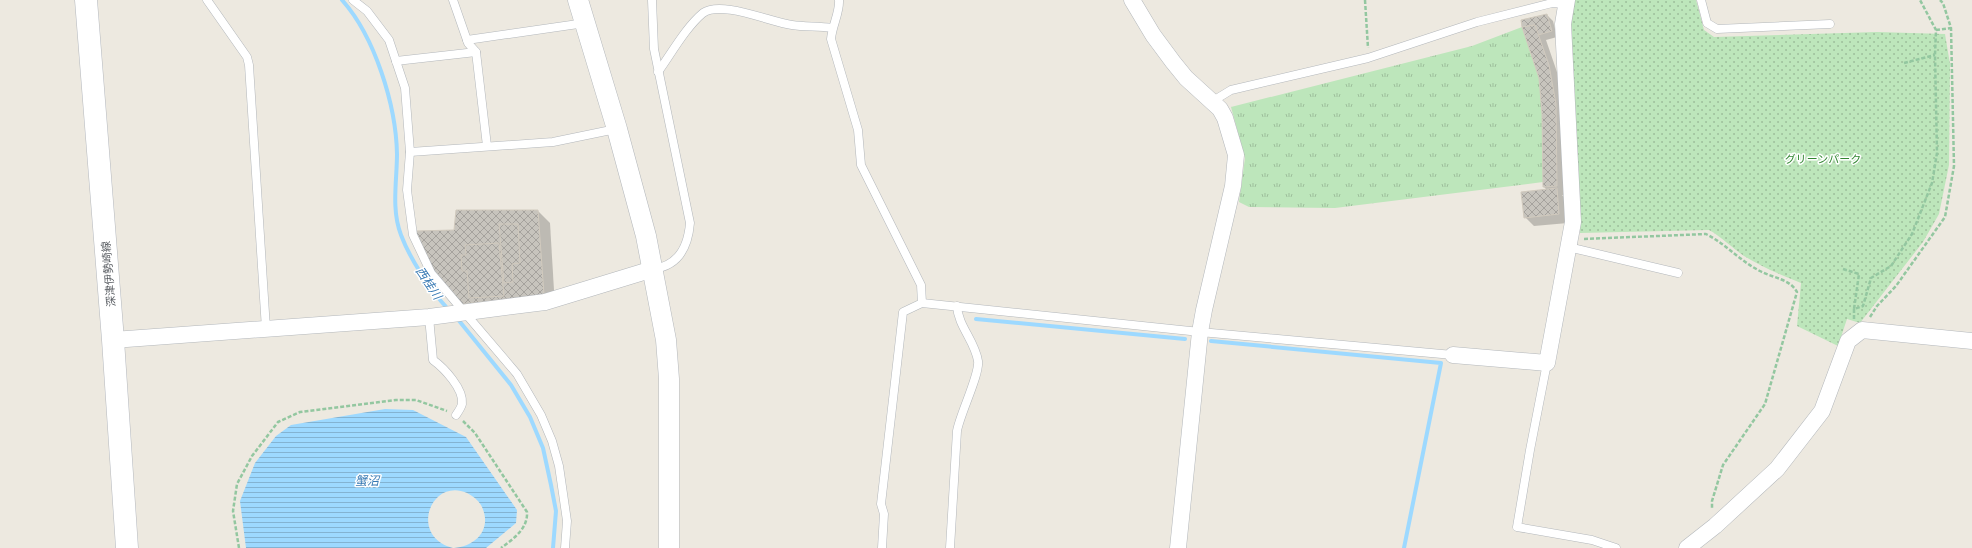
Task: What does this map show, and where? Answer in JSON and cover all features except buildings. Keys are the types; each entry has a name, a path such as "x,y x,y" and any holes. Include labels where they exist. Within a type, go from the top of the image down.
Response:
{"main road":[{"name":"深津伊勢崎線","path":"86,0 113,340 127,548"}],"street":[{"path":"578,0 617,129 646,236 666,340 670,380 669,548"},
{"path":"1132,0 1153,35 1173,62 1186,78 1213,102 1225,118 1234,143 1237,164 1200,332 1178,548"},
{"path":"1452,355 1547,363 1573,222 1563,24 1567,2"},
{"path":"113,340 432,316 545,302 653,269"},
{"path":"1687,548 1715,526 1777,469 1822,411 1848,341 1859,332 1972,341"}],"lane":[{"path":"207,0 247,57 249,65 266,329"},
{"path":"453,0 467,40 476,52 487,146"},
{"path":"652,0 654,49 658,72 664,90 690,223 689,238 680,256 662,268 653,269"},
{"path":"839,0 831,38 858,130 862,165 921,285 922,303"},
{"path":"1701,0 1707,23 1716,29 1830,24"},
{"path":"355,1 367,11 389,40 405,88 410,152 407,190 413,235 431,273 462,312 517,374 532,397 547,429 559,466 567,521 565,548"},
{"path":"1213,102 1231,90 1368,58 1477,22 1552,3 1567,2"},
{"path":"658,72 693,23 704,12 715,8 728,9 792,25 832,28"},
{"path":"467,40 586,23"},
{"path":"396,61 476,52"},
{"path":"410,152 552,142 617,129"},
{"path":"1569,242 1678,273"},
{"path":"882,548 884,514 881,504 902,312 922,303 1200,332 1452,355"},
{"path":"950,548 957,431 959,419 976,374 978,362 958,315 957,306"},
{"path":"432,316 433,360 448,373 462,400 460,409 456,415"},
{"path":"1547,363 1517,527 1592,540 1616,548"}],"path":[{"path":"1365,0 1368,58"},
{"path":"1854,309 1863,306 1871,278 1891,266 1912,234 1932,183 1937,153 1935,56 1936,30 1920,0"},
{"path":"1859,332 1877,306 1896,286 1945,217 1954,166 1951,28 1943,3 1940,0"},
{"path":"1936,30 1951,28"},
{"path":"1904,63 1935,56"},
{"path":"1569,242 1581,239 1706,234 1717,240 1741,260 1761,272 1793,285 1797,292 1765,404 1723,465 1712,501 1712,517 1715,526"},
{"path":"1843,269 1859,274 1853,316 1859,332"},
{"path":"239,548 233,511 237,484 243,471 271,429 285,418 315,410 396,400 416,400 456,415 469,425 475,433 527,512 526,524 516,537 501,548"}],"green space":[{"name":"グリーンパーク","path":"1575,0 1696,0 1704,30 1714,37 1877,32 1945,34 1950,64 1949,165 1939,214 1923,242 1860,323 1847,319 1838,346 1797,326 1801,283 1772,271 1751,260 1709,230 1580,233 1571,24 1573,2"},
{"path":"1522,27 1539,78 1542,114 1543,182 1335,208 1249,207 1239,202 1245,158 1231,107 1472,46"}],"water":[{"name":"蟹沼","path":"385,409 413,410 466,437 517,510 516,523 486,548 454,548 462,547 476,540 484,528 485,521 481,505 477,500 467,493 454,490 443,493 435,500 430,510 428,521 431,532 439,542 453,548 246,548 240,501 255,463 276,436 291,425"}],"waterway":[{"name":"西桂川","path":"342,0 354,15 374,52 388,93 396,135 397,154 395,205 401,235 422,274 448,309"},
{"name":"西桂川","path":"456,317 511,385 530,417 543,448 556,511 553,548"},
{"path":"976,319 1185,339"},
{"path":"1211,341 1441,363 1404,548"}]}
